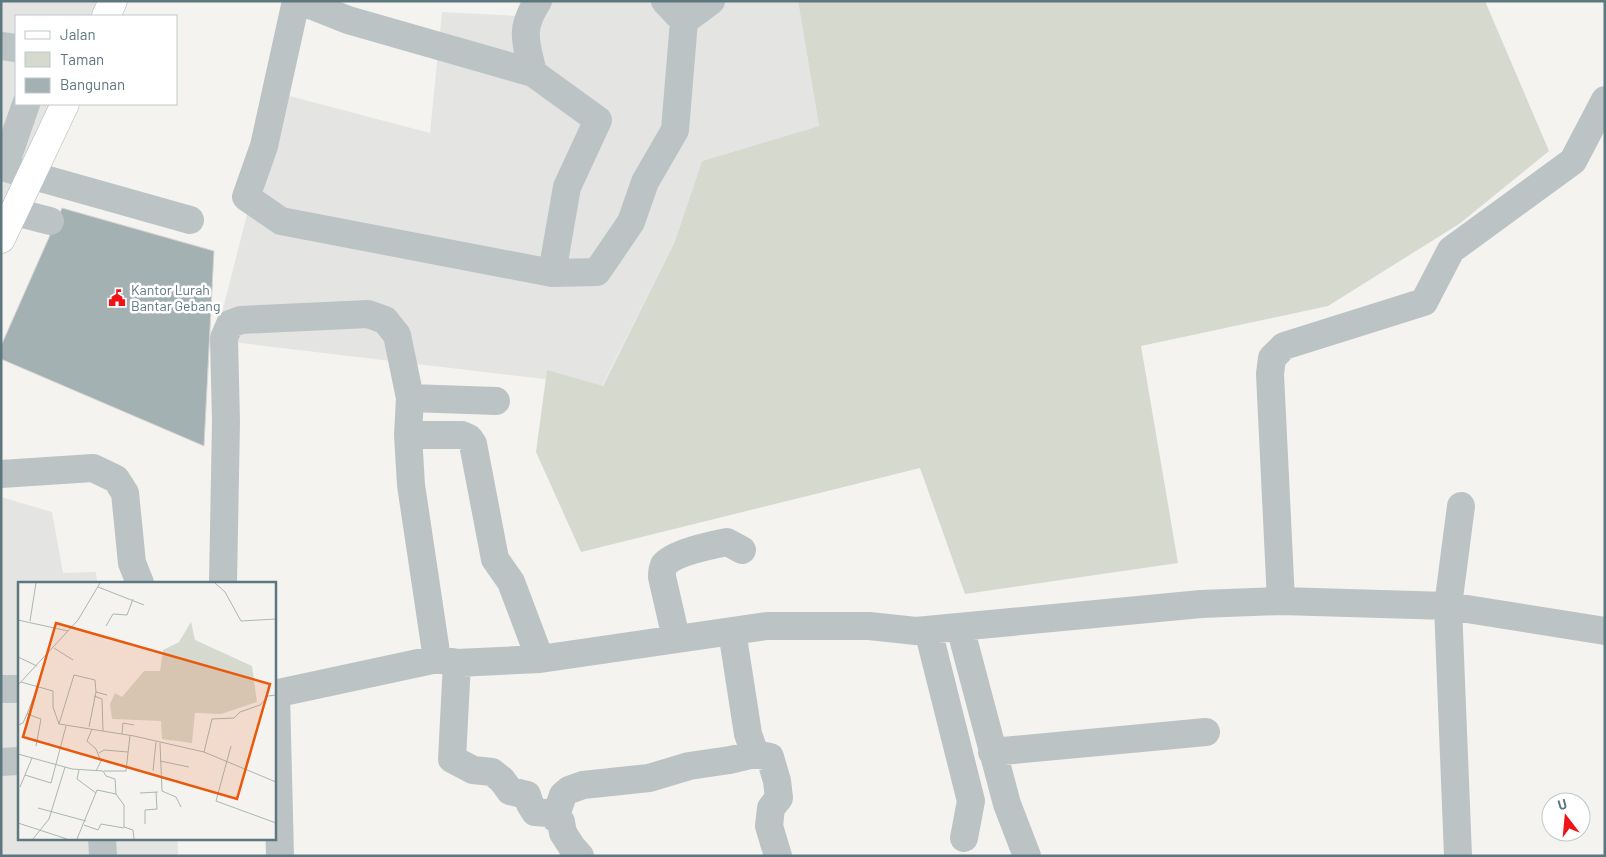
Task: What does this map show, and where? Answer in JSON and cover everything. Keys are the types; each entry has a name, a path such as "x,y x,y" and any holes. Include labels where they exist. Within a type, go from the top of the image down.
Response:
{"main road":[{"path":"106,15 113,1"},
{"path":"1,239 66,105"}],"street":[{"path":"552,273 567,187 598,120 533,73 348,20 298,1 264,146 246,197 281,221 552,273 597,272 632,222 645,182 675,130 684,21 665,1"},
{"path":"533,73 525,33 529,15 538,1"},
{"path":"684,21 712,1"},
{"path":"1,32 15,32"},
{"path":"1,46 15,48"},
{"path":"1281,602 1271,415 1270,374 1272,358 1284,346 1424,302 1451,250 1573,161 1605,100"},
{"path":"26,105 6,162 9,169 190,220"},
{"path":"15,212 50,221"},
{"path":"224,582 226,422 224,338 230,324 241,320 368,314 385,320 397,335 410,398 408,435 411,485 447,661 452,759 473,770 492,772 502,780 510,791 527,795 530,804 536,812 549,813 561,822 563,833 580,856"},
{"path":"410,398 496,401"},
{"path":"408,435 462,435 469,438 473,444 495,559 511,582 540,659"},
{"path":"1,474 93,468 116,479 125,493 132,563 140,582"},
{"path":"1458,856 1448,606 1460,506"},
{"path":"676,638 662,577 662,569 665,564 676,556 728,542 742,550"},
{"path":"280,856 275,694 447,661 540,659 767,626 869,626 916,631 1201,604 1281,602 1448,606 1605,631"},
{"path":"960,627 1007,804 1027,856"},
{"path":"928,630 971,801 964,838"},
{"path":"732,631 748,734 755,754"},
{"path":"1,689 18,689"},
{"path":"992,752 1206,732"},
{"path":"555,818 563,795 569,790 584,785 649,778 689,766 755,754 770,757 777,781 779,798 771,808 769,826 778,856"},
{"path":"1,762 18,761"},
{"path":"102,840 103,856"}],"shaded area":[{"path":"1,1 108,1 102,15 15,15 15,105 64,105 1,244"},
{"path":"520,1 798,1 819,126 702,161 675,241 602,386 215,340 278,93 430,133 442,12 518,16"},
{"path":"1,497 52,512 63,573 96,572 97,582 18,582 18,840 178,840 178,856 1,856"}],"green space":[{"path":"798,1 1485,1 1549,151 1459,224 1328,306 1141,346 1178,563 965,594 920,468 581,552 536,452 547,370 603,386 675,241 702,161 819,126"}],"building":[{"name":"Kantor Lurah Bantar Gebang","path":"62,208 214,251 204,446 1,359 1,346"}],"place":[{"name":"Kantor Lurah Bantar Gebang","path":"117,298"}]}
